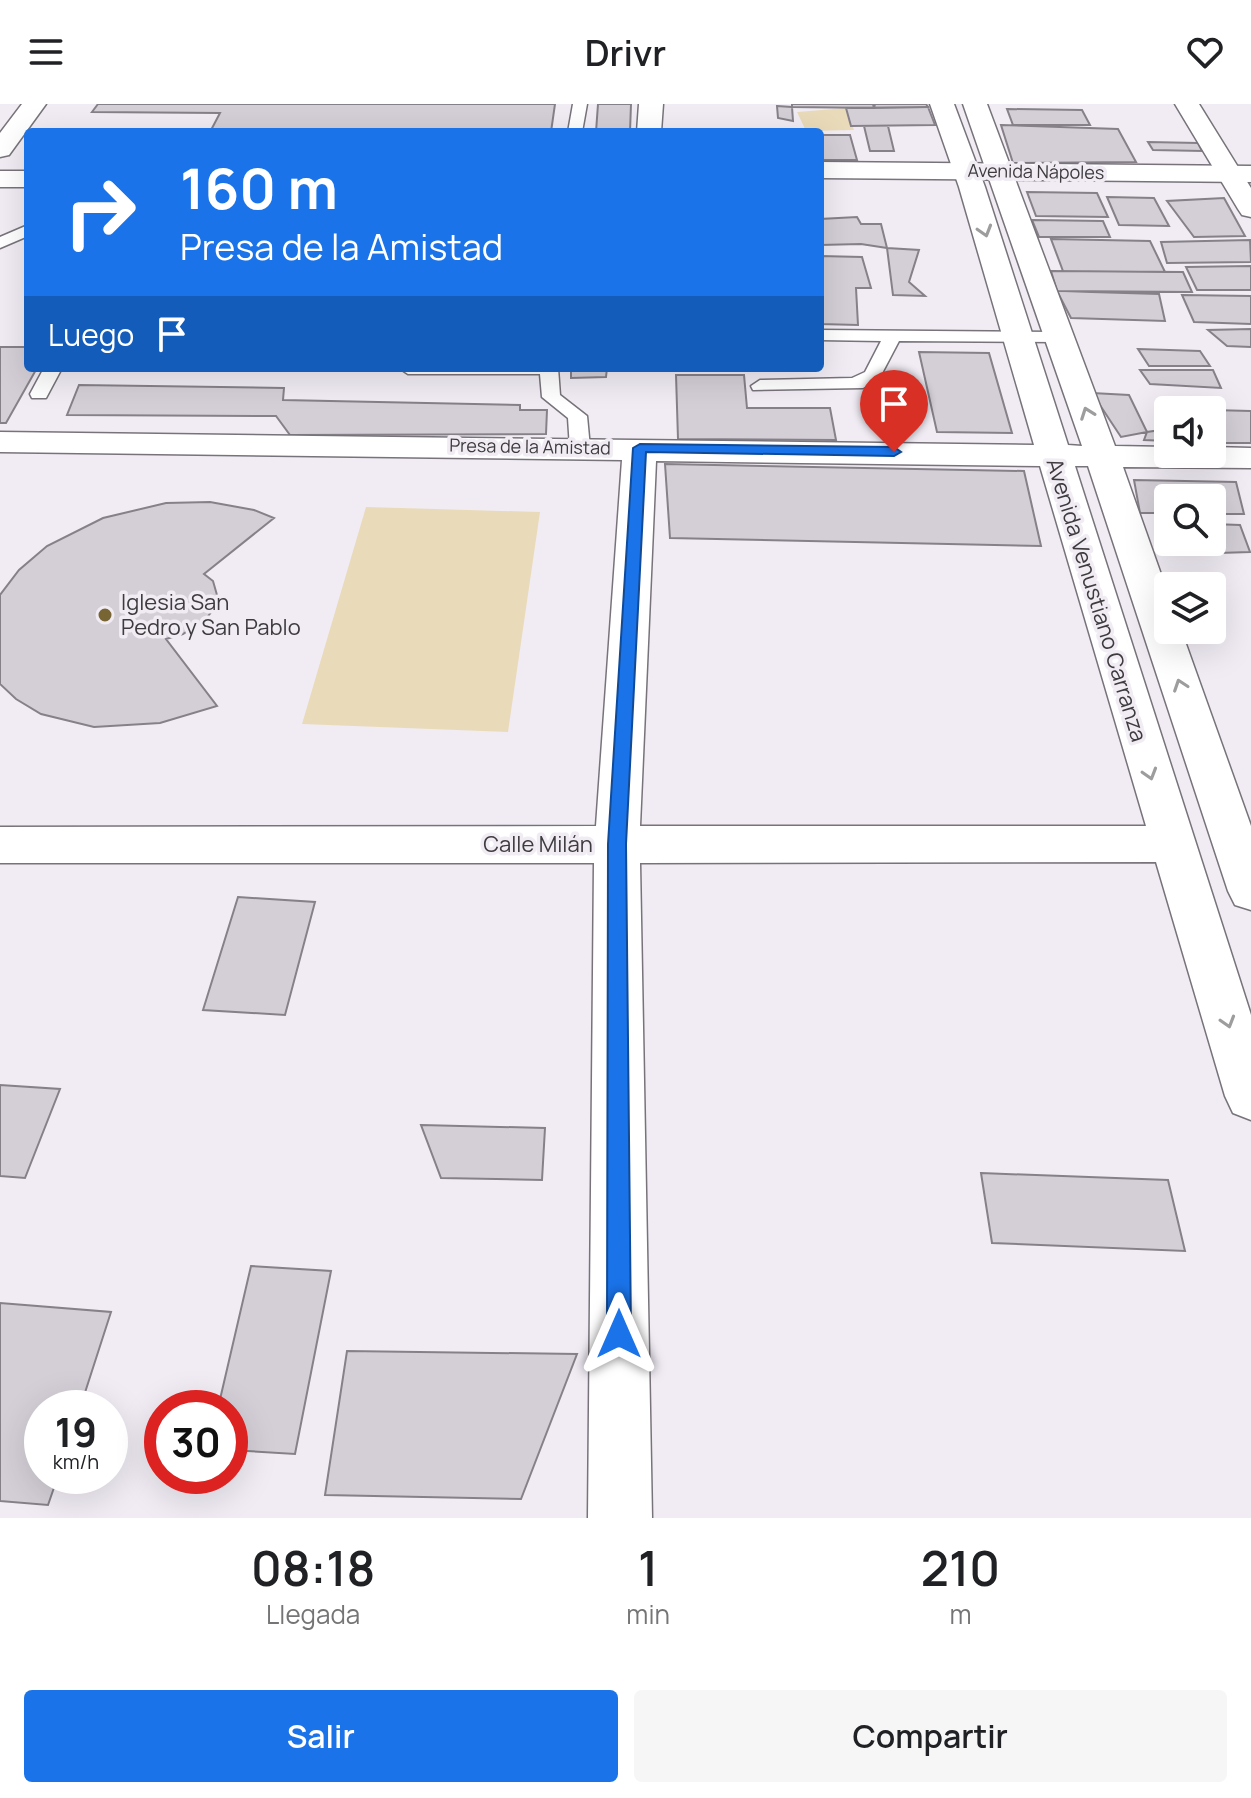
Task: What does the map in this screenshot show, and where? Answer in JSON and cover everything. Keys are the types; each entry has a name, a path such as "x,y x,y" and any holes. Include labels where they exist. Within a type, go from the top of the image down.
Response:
{"street":[{"path":"0,150 34,104"},
{"path":"649,128 651,104"},
{"name":"Avenida Venustiano Carranza","path":"942,104 985,179 1059,337 1243,845 1251,891"},
{"name":"Avenida Venustiano Carranza","path":"975,104 985,179 1017,336 1251,1096"},
{"path":"1187,104 1244,187"},
{"path":"0,162 24,162"},
{"name":"Avenida Nápoles","path":"824,170 1244,187"},
{"path":"0,179 24,179"},
{"name":"Avenida Nápoles","path":"824,186 985,179"},
{"name":"Presa de la Amistad","path":"0,442 1251,458"},
{"path":"620,1518 617,844 640,448"},
{"name":"Calle Milán","path":"2,850 617,844 1172,844"}],"lane":[{"path":"576,128 580,104"},
{"path":"0,243 24,232"},
{"path":"824,335 1059,337"},
{"path":"760,386 856,384 872,375 893,335"},
{"path":"39,394 51,372"},
{"path":"549,372 551,397 577,416 580,448"}],"shaded area":[{"path":"846,108 854,130 805,128 797,112"},
{"path":"366,507 540,512 508,732 302,724"}],"building":[{"path":"98,104 555,104 552,128 212,128 220,113 92,112"},
{"path":"598,104 631,104 630,128 596,128"},
{"path":"792,104 873,104 874,108 792,107"},
{"path":"875,104 926,104 928,107 874,108"},
{"path":"777,106 792,107 793,121 778,118"},
{"path":"928,107 935,125 851,126 846,108"},
{"path":"1007,109 1082,110 1090,125 1013,125"},
{"path":"1001,125 1118,129 1136,162 1013,163"},
{"path":"864,126 888,126 894,151 870,151"},
{"path":"824,135 850,135 857,160 824,160"},
{"path":"1148,142 1198,143 1202,151 1153,150"},
{"path":"1027,192 1097,193 1108,217 1036,216"},
{"path":"1107,197 1154,198 1169,226 1119,225"},
{"path":"1224,198 1245,236 1194,237 1167,201"},
{"path":"857,217 861,224 881,224 887,248 861,244 824,245 824,219"},
{"path":"1032,220 1103,221 1110,237 1039,237"},
{"path":"1051,239 1150,241 1165,272 1063,271"},
{"path":"1250,240 1251,262 1167,263 1161,242"},
{"path":"887,248 919,250 909,282 925,296 893,295"},
{"path":"824,256 862,257 871,288 856,288 858,325 824,324"},
{"path":"1251,266 1251,290 1197,290 1186,267"},
{"path":"1051,271 1183,272 1192,292 1057,291"},
{"path":"1057,291 1159,294 1165,321 1071,318"},
{"path":"1182,295 1251,296 1251,324 1194,322"},
{"path":"1251,329 1251,347 1227,346 1208,330"},
{"path":"0,347 24,347 24,372 35,372 6,423 0,423"},
{"path":"1138,349 1200,351 1210,366 1149,366"},
{"path":"919,352 989,353 1012,433 937,432"},
{"path":"1140,370 1213,370 1221,388 1150,384"},
{"path":"571,372 607,372 606,377 571,378"},
{"path":"676,375 744,375 747,408 830,408 836,440 678,439"},
{"path":"79,385 284,388 283,400 520,405 520,410 547,410 546,434 290,435 276,416 67,415"},
{"path":"1092,393 1129,395 1147,432 1121,437"},
{"path":"1226,410 1251,411 1251,443 1226,443"},
{"path":"1154,431 1154,440 1144,440 1147,432"},
{"path":"665,464 1024,471 1041,546 670,538"},
{"path":"1134,480 1236,482 1244,514 1226,514 1226,484 1154,484 1154,513 1140,513"},
{"name":"Iglesia San Pedro y San Pablo","path":"210,502 254,510 274,518 204,574 213,581 217,595 215,606 207,618 183,634 166,639 217,706 160,723 94,727 41,714 16,699 0,684 0,595 19,570 47,546 103,518 166,503"},
{"path":"1226,524 1240,525 1250,552 1226,553"},
{"path":"238,897 315,902 285,1015 203,1010"},
{"path":"0,1085 60,1089 25,1178 0,1176"},
{"path":"421,1125 545,1128 542,1180 441,1178"},
{"path":"981,1173 1168,1180 1185,1251 992,1243"},
{"path":"251,1266 331,1271 295,1454 248,1451 248,1390 222,1390"},
{"path":"0,1303 111,1312 86,1390 24,1390 24,1494 52,1494 48,1505 0,1501"},
{"path":"347,1351 577,1354 521,1499 325,1495"}],"place":[{"name":"Iglesia San Pedro y San Pablo","path":"105,615"}],"route":[{"path":"619,1334 617,844 640,448 894,452"}]}
